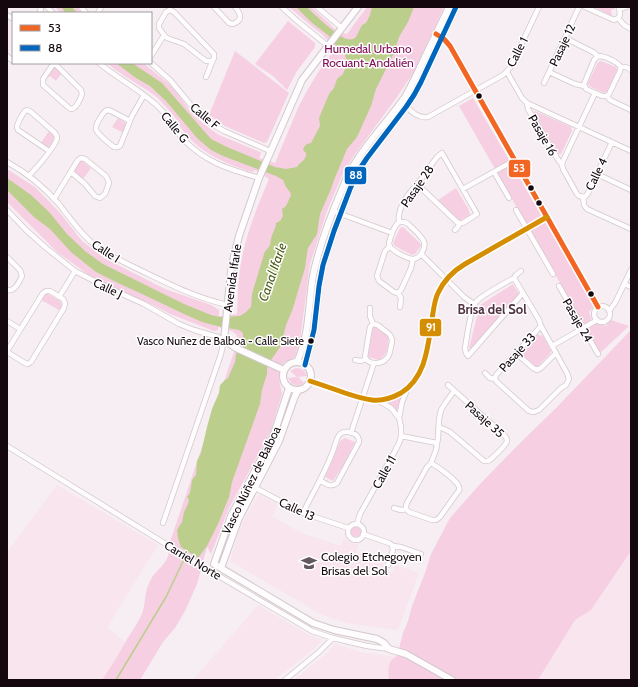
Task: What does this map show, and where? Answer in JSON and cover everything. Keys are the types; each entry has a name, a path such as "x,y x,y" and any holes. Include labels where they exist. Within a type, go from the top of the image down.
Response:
{"street":[{"path":"214,7 229,23 233,24 237,22 240,17 240,12 236,7"},
{"path":"282,7 296,20 329,44"},
{"path":"317,7 341,29"},
{"name":"Avenida Ifarle","path":"163,523 221,354 226,329 232,264 236,246 260,176 302,80 358,7"},
{"path":"297,362 303,348 308,328 314,270 333,211 346,179 352,167 401,102 412,84 449,7"},
{"path":"305,365 314,330 322,272 329,245 351,185 362,166 418,89 456,7"},
{"name":"Calle 1","path":"401,102 419,116 423,118 428,117 507,72 539,7"},
{"name":"Pasaje 12","path":"544,83 579,7"},
{"path":"585,7 612,20 618,18"},
{"path":"618,18 620,15 619,8 626,7"},
{"path":"206,77 215,56 213,52 174,12 170,9 166,12 159,24 159,28 164,35 169,39 179,41 184,44 206,61 212,61"},
{"path":"618,18 624,25 631,29"},
{"path":"436,34 442,37 450,46 598,307"},
{"path":"152,54 164,35"},
{"path":"565,38 598,56 631,70"},
{"path":"584,86 584,82 595,58 598,56"},
{"path":"53,64 43,79 43,85 70,109 74,108 81,97 81,90 55,64"},
{"name":"Calle G","path":"100,64 144,95 162,111 182,138 202,156 220,166 260,176"},
{"name":"Calle F","path":"152,64 167,76 190,104 208,122 224,131 270,151"},
{"path":"607,96 610,93 621,67"},
{"path":"507,72 521,96 527,103 631,151"},
{"path":"549,72 575,84 584,86 604,97 607,96 610,100 631,110"},
{"path":"562,165 595,93"},
{"path":"130,121 107,110 103,113 96,126 96,129 98,133 114,146 119,147 135,110 144,95"},
{"name":"Pasaje 16","path":"527,103 528,109 562,165"},
{"path":"29,176 49,152 57,137 30,111 26,111 23,113 18,124 18,130 49,152"},
{"name":"Calle 4","path":"562,165 577,194 582,197 587,194 612,142"},
{"name":"Pasaje 28","path":"399,222 399,214 402,206 412,188 442,153 463,190"},
{"path":"54,198 80,158 84,158 108,178 104,196 100,198 95,196 85,184 71,172"},
{"path":"455,230 460,223 463,223 477,214 463,190 515,160"},
{"name":"Calle I","path":"7,162 42,186 54,198 83,234 105,253 185,292 228,305"},
{"path":"494,172 509,198"},
{"path":"597,174 631,190"},
{"path":"417,184 456,221 460,223"},
{"path":"582,197 586,208 631,229"},
{"name":"Calle J","path":"7,210 26,230 75,271 144,304 179,324 224,340"},
{"path":"516,210 552,274"},
{"path":"333,211 392,233"},
{"path":"310,381 368,400 379,400 394,396 407,388 416,379 422,366 426,353 436,300 447,279 455,270 547,217"},
{"path":"398,293 401,290 414,259 421,254 425,246 423,239 407,223 399,222 392,233 389,242 390,246 393,250 414,259"},
{"path":"390,246 385,252 377,276 379,281 394,292 398,293 400,298 400,307"},
{"path":"421,254 466,299 474,304"},
{"path":"7,257 20,270 22,276 14,289 7,290"},
{"path":"552,346 597,320 601,322 606,320 609,316 609,311 614,306 631,270"},
{"path":"59,297 75,271"},
{"path":"521,271 514,278 477,300 474,304 465,348 468,356 523,293"},
{"path":"514,278 539,320 556,353 537,370 516,353"},
{"path":"624,284 631,287"},
{"name":"Pasaje 24","path":"559,286 598,354"},
{"path":"48,291 59,297 64,300 65,306 31,362 28,364 25,363 7,352 43,293 48,291"},
{"path":"598,307 604,307 609,311"},
{"path":"597,320 594,314 598,307"},
{"path":"370,308 370,316 373,324"},
{"path":"7,321 20,329"},
{"path":"373,324 378,325 389,334 392,340 388,357 382,362 368,362 365,357 370,327 373,324"},
{"name":"Pasaje 33","path":"495,379 496,376 541,326"},
{"path":"224,340 236,348 284,370"},
{"name":"Pasaje 33","path":"484,373 490,378 495,379 529,411 534,412 539,410 566,385 568,381 568,375 556,353"},
{"path":"355,360 361,361 366,359"},
{"path":"297,362 305,365 311,372 310,381 306,388 298,391 289,388 283,380 284,370 289,365 297,362"},
{"path":"351,432 374,363"},
{"name":"Pasaje 35","path":"439,427 450,432 484,461 490,460 506,443 507,439 448,385"},
{"name":"Vasco Núñez de Balboa","path":"212,572 231,516 273,437 289,388"},
{"name":"Calle 11","path":"357,524 360,514 398,446 401,436 399,418 402,402 407,388"},
{"name":"Vasco Núñez de Balboa","path":"221,568 236,524 279,441 298,391"},
{"path":"406,509 407,503 427,467 432,463 437,444 441,410 454,391"},
{"path":"379,400 390,408 399,418"},
{"path":"302,513 331,457 339,435 345,432 351,432 358,436 359,442 337,483 331,485 320,480"},
{"path":"401,436 437,444"},
{"name":"Carriel Norte","path":"7,446 195,562 312,631 333,638 367,646 389,649 406,654 452,680"},
{"path":"394,508 401,510 406,509 409,512 432,520 436,520 440,517 458,492 459,487 445,472 432,463"},
{"name":"Calle 13","path":"248,484 302,513 348,528 348,535 354,540 359,539 364,534 389,543 393,546 401,547 421,554"},
{"path":"348,528 351,525 357,524 362,528 364,534"},
{"path":"388,565 393,546"},
{"name":"Carriel Norte","path":"214,564 313,623 334,630 377,639 384,643 389,649"},
{"path":"285,680 319,652 333,638"}],"shaded area":[{"path":"57,485 158,545 107,627 126,643 106,680 7,680 7,552"},
{"name":"Colegio Etchegoyen Brisas del Sol","path":"260,495 278,505 272,516 301,533 341,546 344,537 348,542 355,544 359,543 356,552 385,561 382,570 392,573 395,565 419,573 398,630 347,623 322,615 230,561 241,525 257,497"},
{"path":"631,551 631,680 538,680 575,620 591,610"},
{"path":"258,605 309,635 322,640 314,649 274,680 193,680"},
{"path":"335,644 360,652 396,657 389,680 294,680 325,655"}],"green space":[{"path":"55,7 77,7 80,12 60,12"},
{"name":"Humedal Urbano Rocuant-Andalién","path":"289,7 311,7 335,29 347,34 367,7 444,7 413,73 343,173 327,211 310,264 300,340 295,356 282,365 279,379 282,394 270,433 229,508 211,554 207,547 197,584 185,611 175,628 163,642 140,680 102,680 142,614 148,585 151,578 163,565 167,558 171,539 237,346 238,337 229,330 218,327 218,330 214,331 170,314 112,287 89,275 57,252 7,202 7,169 35,187 61,214 82,241 104,258 165,289 211,305 219,310 219,316 237,314 238,286 244,248 253,218 269,179 255,170 253,172 234,166 206,152 184,132 174,116 158,98 119,73 108,64 144,64 175,90 193,115 205,125 219,135 260,152 259,158 275,163 298,108 308,89 335,49 323,35"},
{"path":"594,7 615,7 615,9 611,10 612,16"},
{"path":"288,21 315,43 315,47 297,71 287,90 273,76 255,64"},
{"path":"235,51 289,93 267,142 264,143 225,126 209,115"},
{"path":"601,61 616,67 617,70 607,92 604,93 589,86 588,83 598,62"},
{"path":"53,67 56,67 62,73 56,81 50,76 45,79"},
{"path":"473,98 594,306 589,312 592,321 606,326 611,320 629,326 600,353 459,106"},
{"path":"535,111 571,127 572,131 561,154 558,154 533,112"},
{"path":"118,118 127,124 124,133 112,127"},
{"path":"49,131 54,136 53,141 48,148 41,143"},
{"path":"82,161 91,168 83,179 74,171 79,162"},
{"path":"456,188 469,210 470,215 461,220 457,219 438,200"},
{"path":"403,227 420,243 421,246 415,254 412,255 395,246 393,243 400,228"},
{"path":"513,284 519,294 471,349 469,348 480,305"},
{"path":"48,294 60,301 62,305 59,310 41,300 44,295"},
{"path":"375,326 389,337 386,353 379,360 368,357 373,327"},
{"path":"631,330 631,551 591,610 575,620 538,680 389,680 388,670 390,663 397,656 412,606 431,554 450,518 481,483"},
{"path":"536,334 543,336 551,351 550,354 536,367 522,354 522,351"},
{"path":"296,368 303,370 307,376 298,377 304,383 298,386 292,384 288,378 297,377 290,371"},
{"path":"402,396 397,411 386,402 390,402"},
{"path":"345,438 355,442 344,464 333,481 325,477 340,441"},
{"path":"356,525 360,527 362,531 360,535 356,537 352,535 350,531 352,527"}],"water":[{"path":"61,7 72,7 76,12 65,12"},
{"name":"Humedal Urbano Rocuant-Andalién","path":"296,7 307,7 332,30 347,39 353,39 356,37 362,25 366,23 372,7 414,7 376,89 371,106 357,137 347,149 320,214 317,234 308,248 305,268 292,311 286,325 282,342 267,368 260,404 232,482 229,497 207,546 198,558 181,547 177,530 182,522 184,512 188,504 189,500 187,497 190,493 192,480 196,475 197,461 201,453 212,409 219,393 220,385 228,378 235,362 236,354 243,342 242,332 239,330 202,322 96,272 71,252 50,229 34,217 7,190 7,178 31,195 49,212 67,234 85,251 103,264 184,304 211,315 220,317 240,316 251,307 252,294 264,253 270,245 276,223 280,221 283,216 282,209 287,204 291,195 290,192 283,180 276,176 211,150 197,138 166,101 150,86 117,64 134,64 162,83 211,139 275,167 286,169 297,167 306,155 303,150 304,147 311,143 320,126 319,118 329,94 334,88 337,79 343,74 346,65 345,55 329,36 311,22"}],"waterway":[{"path":"116,680 166,597 188,551"}],"transit line":[{"name":"88","path":"305,365 314,330 323,265 350,189 357,173 367,158 414,95 456,7"},
{"name":"53","path":"436,34 444,39 450,46 598,307"},
{"name":"91","path":"310,381 372,400 387,399 401,393 410,386 422,368 428,347 435,300 440,288 446,280 465,264 547,217"}],"place":[{"name":"Vasco Nuñez de Balboa - Calle Siete","path":"311,341"},
{"name":"Colegio Etchegoyen Brisas del Sol","path":"309,563"}],"district":[{"name":"Brisa del Sol","path":"492,309"}],"water label":[{"name":"Canal Ifarle","path":"272,272"}]}
